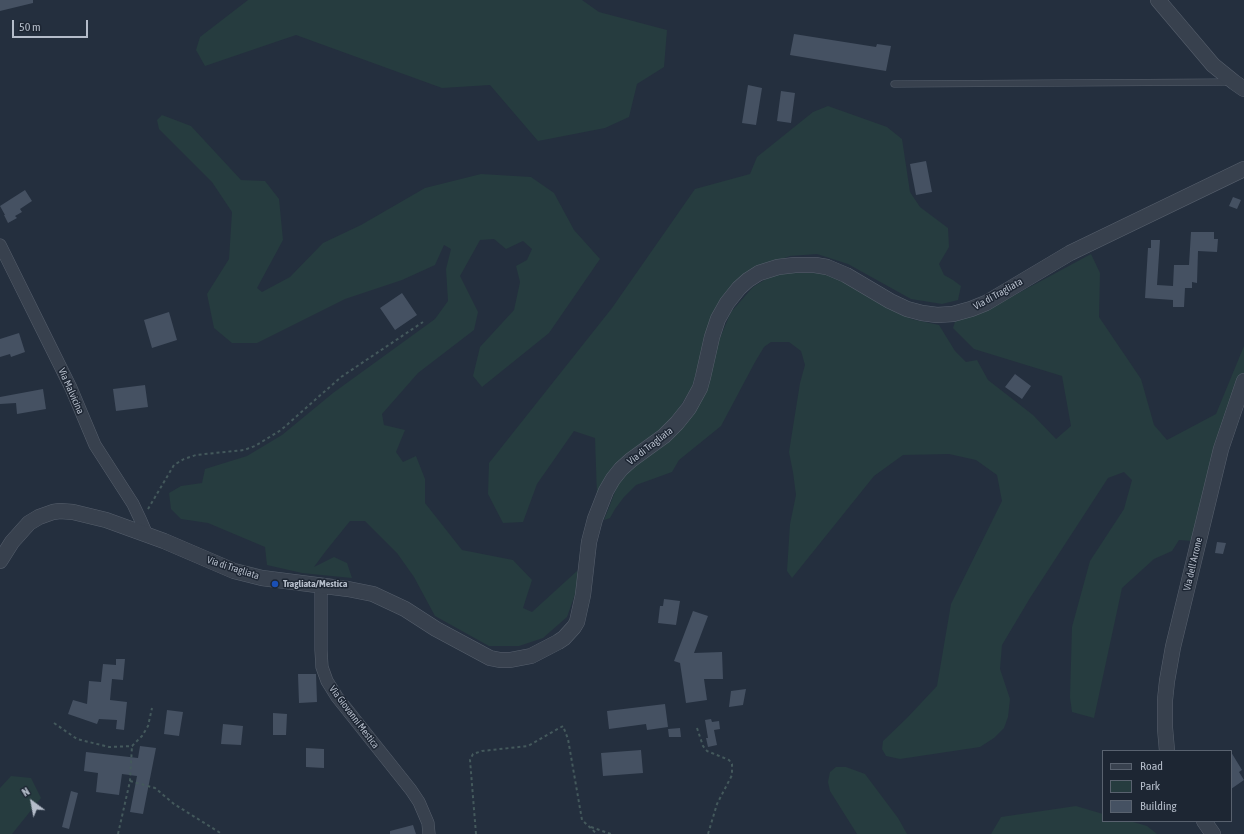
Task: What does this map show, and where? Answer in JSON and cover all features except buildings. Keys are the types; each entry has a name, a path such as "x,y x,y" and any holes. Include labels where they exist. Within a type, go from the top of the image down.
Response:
{"street":[{"path":"1158,0 1218,70 1239,85"},
{"name":"Via di Tragliata","path":"0,561 12,542 29,523 39,517 53,512 74,512 100,518 234,571 262,578 348,588 373,594 405,609 436,629 490,658 510,660 520,659 536,654 564,638 577,622 583,595 589,542 595,519 609,485 617,473 626,464 671,430 689,408 700,388 712,337 718,319 727,303 748,280 778,267 815,265 826,267 846,275 890,302 906,309 937,315 958,313 971,309 992,299 1086,245 1244,170"},
{"name":"Via Malvicina","path":"0,245 71,388 95,445 130,498 147,536"},
{"name":"Via dell'Arrone","path":"1167,750 1165,700 1173,647 1221,449 1244,381"},
{"name":"Via Giovanni Mestica","path":"321,585 322,667 327,681 337,697 411,790 419,802 428,823 430,834"},
{"path":"1205,822 1212,834"}],"lane":[{"path":"894,84 1239,85"}],"path":[{"path":"141,521 174,465 184,459 196,455 244,450 255,446 281,430 341,377 423,322"},
{"path":"118,834 130,781 132,746 142,736 148,726 152,708"},
{"path":"54,723 77,739 109,747 132,746"},
{"path":"476,834 470,760 473,754 482,751 528,746 563,726 568,739 582,820 597,834"},
{"path":"696,728 703,746 707,751 729,760 732,764 732,775 717,804 708,834"},
{"path":"130,781 155,788 174,804 222,834"},
{"path":"589,827 611,834"}],"green space":[{"path":"248,0 582,0 599,12 667,30 664,67 637,84 629,117 605,128 538,141 490,85 442,88 296,35 205,66 196,50 200,37"},
{"path":"828,106 887,127 902,139 910,192 920,207 948,228 949,247 939,264 944,275 961,286 958,300 942,304 911,299 848,264 817,254 790,256 747,272 726,292 714,315 692,387 673,418 597,496 595,438 574,431 537,484 523,522 503,523 488,494 489,463 612,308 695,189 750,174 757,157 813,112"},
{"path":"162,115 191,126 241,180 265,181 279,199 283,240 257,288 262,292 290,277 323,243 361,225 425,188 481,174 531,177 554,193 574,230 600,259 549,333 482,387 473,376 480,347 514,310 520,282 516,266 527,260 532,249 523,241 506,249 494,239 480,240 460,276 478,312 474,330 418,373 382,414 384,425 405,430 396,452 403,462 416,456 425,479 425,503 462,550 513,560 532,580 523,608 532,612 577,571 580,580 567,617 543,638 519,646 489,646 435,616 414,577 397,553 365,521 350,521 314,567 334,557 347,563 352,578 302,573 267,565 265,547 208,523 181,519 171,509 169,493 181,486 202,483 205,469 247,456 282,435 333,393 435,319 448,301 446,269 451,249 444,245 435,265 402,280 345,299 257,343 232,343 214,328 207,294 229,259 232,212 212,182 159,129 157,120"},
{"path":"1091,254 1100,273 1099,317 1141,379 1154,425 1167,440 1216,414 1244,346 1244,375 1193,541 1179,540 1172,551 1154,559 1122,588 1094,718 1072,712 1070,697 1072,627 1090,561 1124,509 1132,480 1124,472 1108,478 1030,598 1002,645 1000,669 1010,699 1008,717 1004,728 994,738 980,747 900,759 886,756 882,749 883,741 937,686 951,604 1002,501 997,475 976,460 949,454 903,455 874,476 792,578 787,571 790,524 796,495 789,452 800,383 805,365 801,351 789,342 771,342 764,347 755,362 721,426 679,460 672,472 636,485 624,497 610,518 604,520 620,479 635,463 672,439 698,405 716,347 731,312 753,287 774,274 810,268 861,289 911,319 939,325 955,351 966,362 977,360 988,380 1033,415 1056,439 1071,426 1062,376 974,349 953,328 955,322 1013,296"},
{"path":"836,767 846,767 865,774 898,818 907,834 857,834 830,791 828,782 830,772"},
{"path":"11,776 31,778 41,798 12,834 0,834 0,788"},
{"path":"1076,806 1102,814 1102,822 1133,822 1147,826 1157,834 991,834 1001,817"}],"place":[{"name":"Tragliata/Mestica","path":"275,584"}]}
